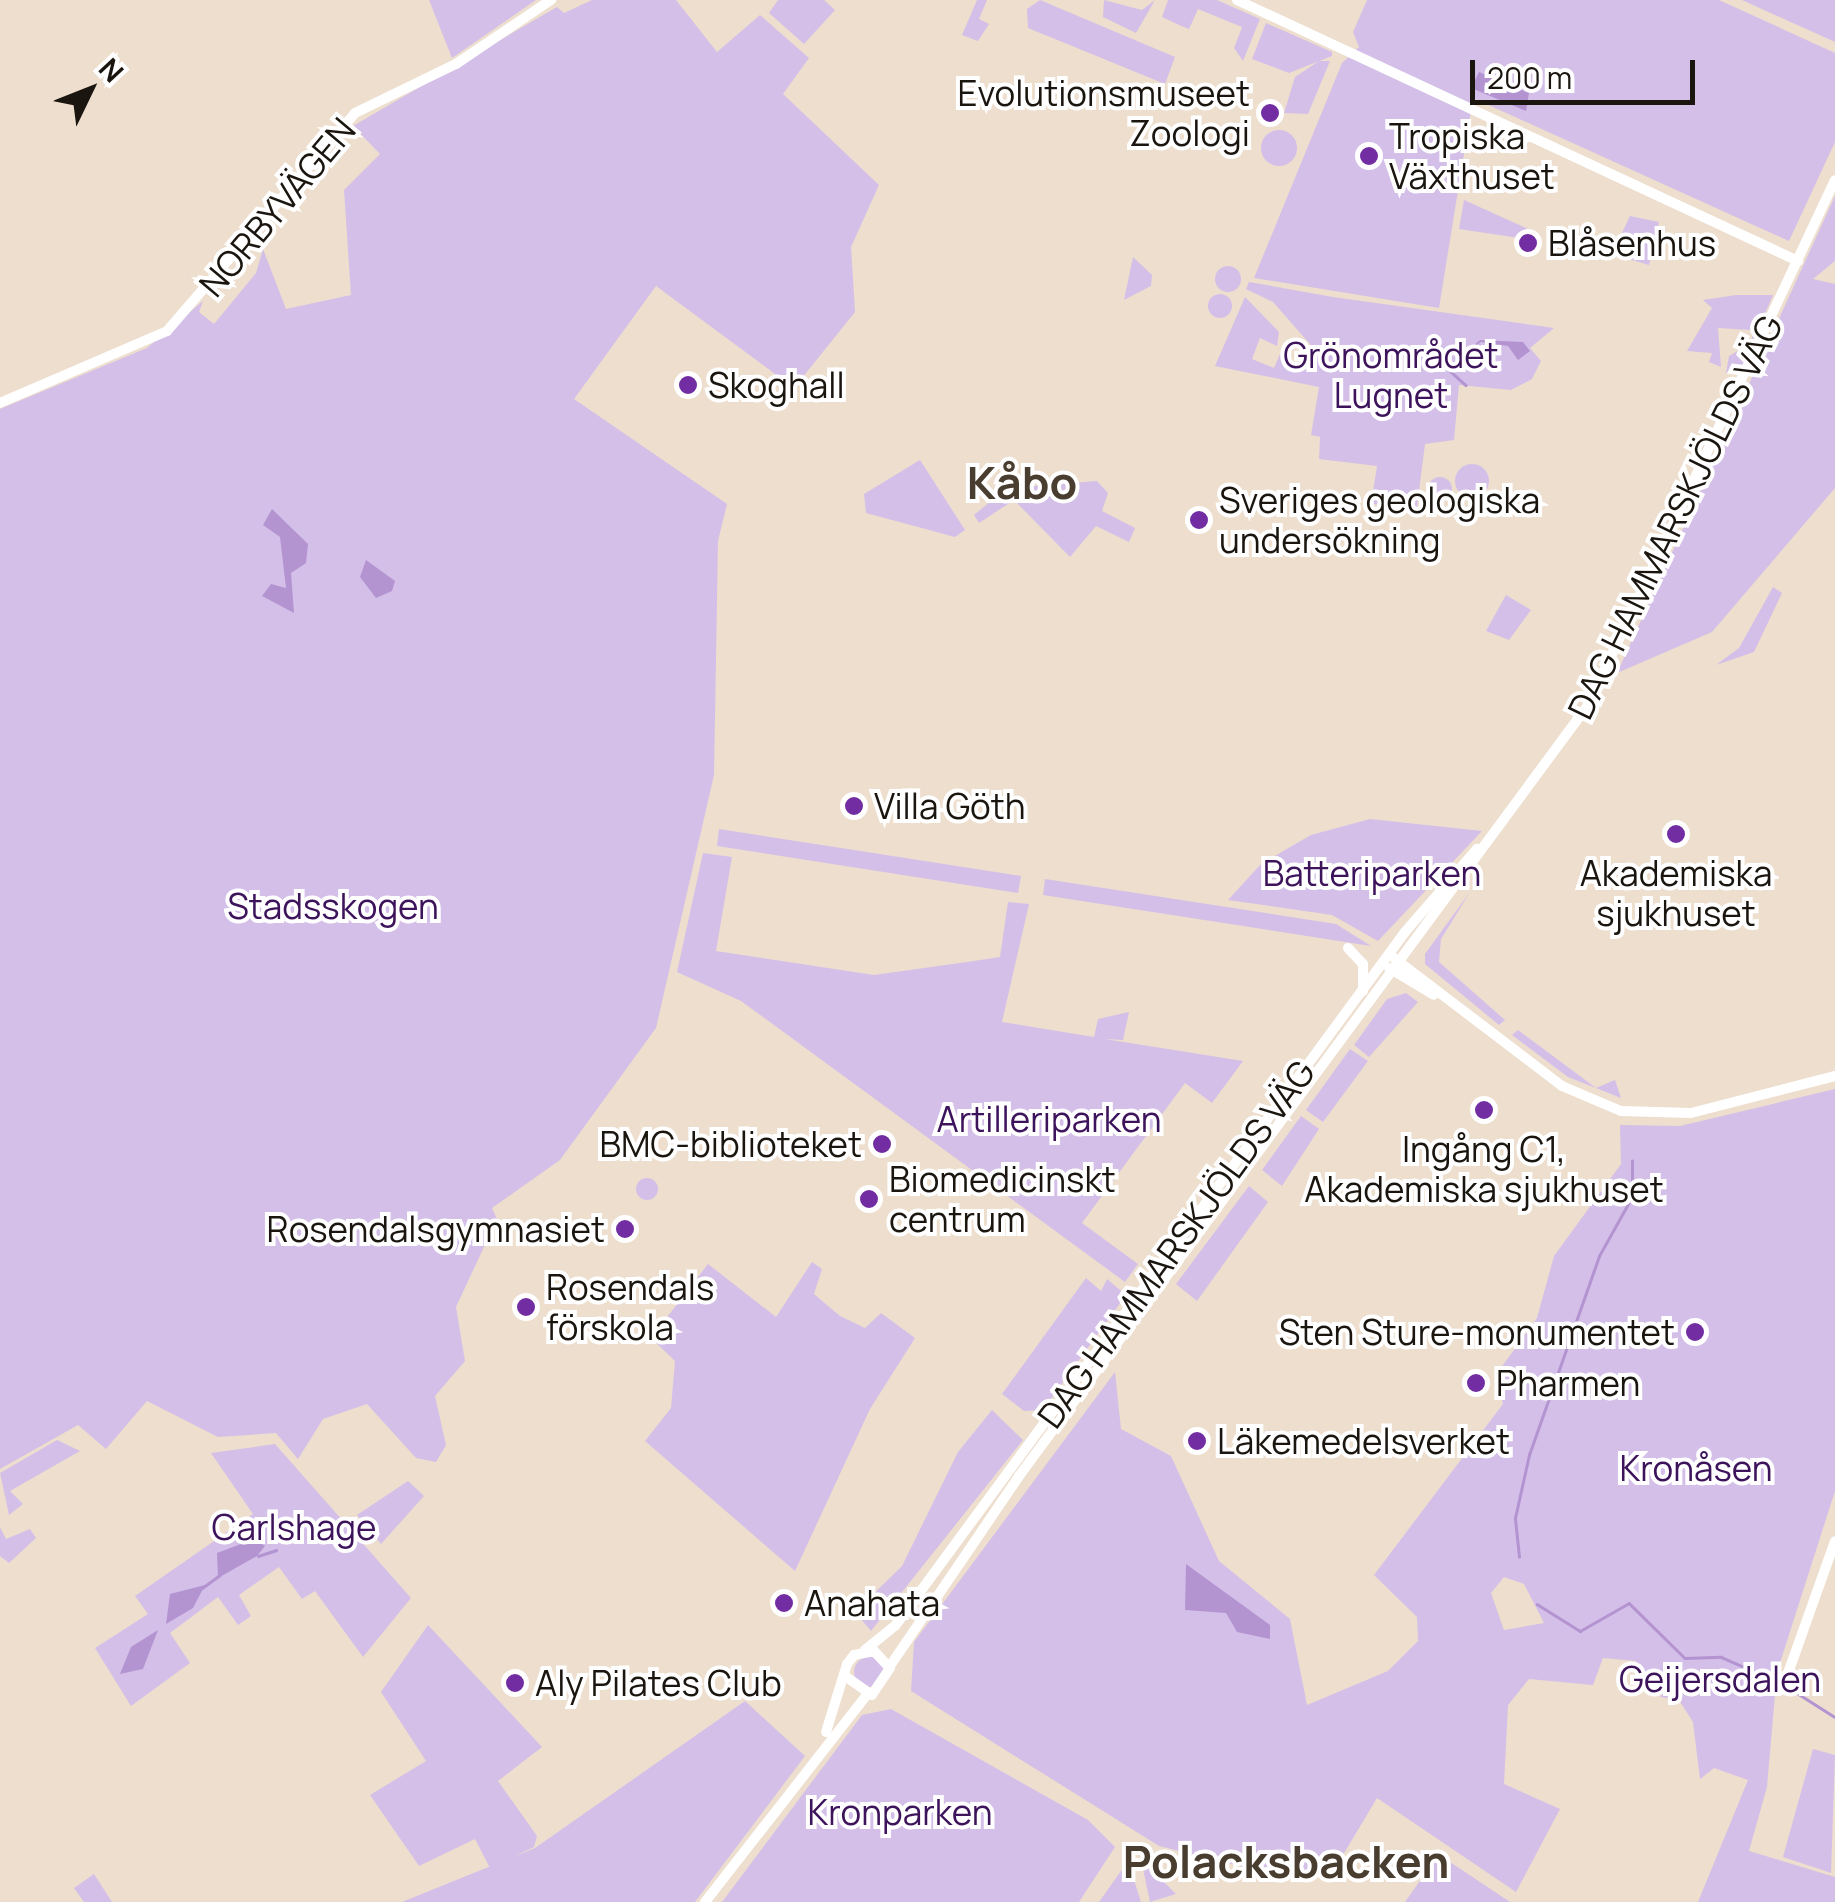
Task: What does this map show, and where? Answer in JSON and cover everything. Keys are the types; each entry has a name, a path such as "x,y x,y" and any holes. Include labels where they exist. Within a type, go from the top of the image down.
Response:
{"street":[{"name":"NORBYVÄGEN","path":"0,402 167,331 355,113 456,64 551,0"},
{"path":"1238,0 1798,261"},
{"name":"DAG HAMMARSKJÖLDS VÄG","path":"867,1696 886,1687 890,1666 984,1523 1391,962 1490,839 1588,705 1835,180"},
{"path":"1348,948 1363,964 1363,992"},
{"path":"1391,962 1575,1094 1634,1114 1692,1112 1835,1076"},
{"name":"DAG HAMMARSKJÖLDS VÄG","path":"846,1677 865,1650 894,1626 1363,992 1391,962"},
{"path":"1782,1690 1835,1541"},
{"path":"865,1650 890,1666"},
{"path":"705,1902 820,1747 867,1696 846,1677 820,1747"}],"green space":[{"path":"429,0 536,0 452,58"},
{"name":"Stadsskogen","path":"592,0 676,0 717,52 760,15 809,58 783,94 879,185 851,247 855,312 794,388 656,286 574,399 727,504 718,541 714,775 656,1028 560,1160 492,1208 497,1219 456,1307 465,1361 435,1396 446,1445 436,1462 416,1458 367,1404 323,1419 298,1459 276,1433 218,1437 147,1401 106,1449 78,1425 0,1469 0,409 147,348 203,301 199,312 214,324 256,273 263,249 286,309 351,295 344,190 380,154 353,126 557,7 564,13"},
{"path":"778,0 824,0 835,10 804,44 769,13"},
{"path":"977,0 987,0 979,19 989,24 978,41 962,35"},
{"path":"1040,0 1175,57 1165,84 1028,28 1027,9"},
{"path":"1104,0 1142,10 1155,0 1136,33 1103,17"},
{"path":"1168,0 1217,0 1260,19 1243,61 1234,48 1242,27 1198,9 1189,29 1162,17"},
{"path":"1367,0 1719,0 1835,53 1835,142 1789,241 1473,98 1439,308 1254,278 1342,63 1359,47 1353,32"},
{"path":"1742,0 1835,0 1835,42"},
{"path":"1266,23 1332,52 1332,56 1289,73 1252,59"},
{"path":"1319,61 1330,61 1308,114 1284,113 1295,77"},
{"path":"1279,130 1292,135 1297,148 1292,161 1279,166 1266,161 1261,148 1266,135"},
{"path":"1835,196 1835,261 1813,279 1835,284 1835,488 1712,632 1617,673"},
{"path":"1464,200 1528,229 1526,239 1459,229"},
{"path":"1630,216 1659,222 1649,265 1612,254"},
{"path":"1133,257 1152,275 1151,286 1124,300"},
{"path":"1228,266 1237,270 1241,279 1237,288 1228,292 1219,288 1215,279 1219,270"},
{"name":"Grönområdet Lugnet","path":"1249,282 1554,328 1530,348 1541,361 1532,379 1511,390 1459,385 1454,440 1425,444 1417,507 1371,504 1377,466 1319,459 1320,437 1311,435 1319,387 1215,366 1245,297 1279,332 1277,346 1260,338 1252,359 1274,368 1280,354 1293,367 1317,352 1273,302 1246,289"},
{"path":"1220,294 1232,306 1220,318 1208,306"},
{"path":"1773,295 1753,342 1751,330 1718,328 1721,367 1709,362 1712,353 1687,351 1712,308 1703,300"},
{"path":"1753,342 1742,367 1726,373 1729,356"},
{"path":"920,460 965,530 955,537 866,513 864,494"},
{"path":"1472,464 1484,469 1489,481 1484,493 1472,498 1460,493 1455,481 1460,469"},
{"path":"1440,477 1449,480 1449,498 1440,501 1431,498 1428,489 1431,480"},
{"path":"1097,481 1108,493 1102,511 1135,528 1129,542 1096,526 1070,557 1014,500 979,523 974,515 1007,488"},
{"path":"1773,587 1782,593 1754,652 1716,665 1739,648"},
{"path":"1506,595 1531,610 1509,640 1486,631"},
{"name":"Batteriparken","path":"1370,819 1482,831 1378,941 1332,915 1228,900 1261,864 1311,835"},
{"path":"719,829 1021,876 1018,893 717,846"},
{"name":"Artilleriparken","path":"703,853 732,857 716,951 874,975 967,962 1000,957 1008,902 1029,904 1002,1022 1094,1037 1098,1019 1129,1012 1123,1040 1105,1039 1243,1061 1212,1103 1185,1083 1082,1223 1138,1264 1125,1282 741,1001 677,972"},
{"path":"1045,879 1336,924 1371,946 1043,895"},
{"path":"1470,892 1441,939 1439,962 1505,1020 1499,1025 1425,964 1425,954"},
{"path":"1406,993 1418,1002 1369,1057 1354,1045 1387,999"},
{"path":"1518,1030 1596,1088 1615,1080 1621,1098 1568,1077 1512,1035"},
{"path":"1350,1049 1368,1061 1323,1122 1306,1110"},
{"path":"1835,1089 1835,1491 1777,1672 1767,1787 1749,1851 1835,1877 1835,1902 1698,1902 1748,1780 1714,1768 1700,1779 1693,1722 1679,1700 1660,1697 1665,1690 1643,1681 1634,1689 1636,1661 1603,1658 1593,1685 1529,1679 1508,1705 1504,1784 1560,1809 1516,1892 1377,1798 1343,1855 1288,1878 1159,1846 911,1691 914,1642 1115,1372 1121,1429 1171,1456 1219,1561 1290,1619 1307,1705 1388,1671 1418,1641 1417,1617 1374,1575 1503,1404 1495,1376 1537,1318 1554,1256 1621,1164 1620,1125 1680,1126","holes":["1504,1577 1524,1584 1544,1623 1504,1630 1491,1593"]},
{"path":"1301,1116 1319,1129 1282,1186 1262,1170"},
{"path":"647,1178 655,1181 655,1197 647,1200 639,1197 636,1189 639,1181"},
{"path":"1249,1186 1268,1202 1197,1301 1176,1284"},
{"path":"812,1262 822,1269 814,1294 840,1316 865,1328 881,1313 915,1338 870,1409 795,1571 645,1441 671,1408 675,1361 651,1338 708,1264 776,1317"},
{"path":"1086,1278 1101,1291 1107,1279 1126,1295 1043,1410 1024,1411 1002,1394"},
{"path":"992,1410 1023,1440 871,1631 855,1612 902,1566 958,1452"},
{"path":"57,1440 80,1451 10,1491 23,1504 9,1515 0,1473"},
{"name":"Carlshage","path":"275,1444 411,1598 363,1657 315,1591 302,1599 279,1567 239,1595 251,1616 238,1625 218,1597 170,1633 190,1663 131,1706 95,1648 148,1614 135,1596 253,1514 211,1453"},
{"path":"408,1481 424,1496 381,1544 357,1515"},
{"path":"0,1527 6,1539 30,1529 36,1538 9,1563 0,1556"},
{"path":"428,1625 542,1747 498,1781 537,1836 534,1847 490,1868 475,1839 419,1866 370,1795 426,1761 381,1692"},
{"path":"869,1657 879,1662 884,1672 879,1682 869,1687 859,1682 854,1672 859,1662"},
{"name":"Kronparken","path":"745,1701 805,1756 695,1902 402,1902 535,1848"},
{"name":"Kronparken","path":"891,1709 1088,1820 1115,1847 1079,1902 722,1902 862,1715"},
{"path":"1813,1749 1835,1755 1831,1873 1783,1857"},
{"path":"1441,1856 1510,1902 1405,1902"},
{"path":"1141,1859 1176,1894 1150,1902"},
{"path":"1128,1861 1141,1902 1099,1902"},
{"path":"94,1874 112,1902 84,1902 74,1888"}],"shaded area":[{"path":"1479,72 1529,93 1526,111 1471,88"},
{"path":"1480,340 1523,342 1530,351 1518,360 1508,346 1481,342 1446,368"},
{"path":"272,509 308,544 306,563 291,573 294,613 262,596 271,584 286,588 280,537 263,525"},
{"path":"366,560 395,581 392,591 376,598 360,577"},
{"path":"254,1539 265,1546 257,1556 218,1578 217,1553"},
{"path":"1186,1564 1270,1625 1270,1639 1237,1632 1226,1613 1185,1610"},
{"path":"205,1585 193,1608 166,1624 170,1594"},
{"path":"158,1630 143,1669 120,1674 131,1647"}],"waterway":[{"path":"1448,369 1466,385"},
{"path":"1519,1557 1515,1518 1529,1455 1599,1256 1632,1197 1632,1161"},
{"path":"258,1556 276,1550"},
{"path":"202,1588 220,1575"},
{"path":"1537,1604 1580,1631 1629,1603 1685,1658 1721,1657 1776,1681"},
{"path":"1794,1691 1835,1717"}],"place":[{"name":"Evolutionsmuseet Zoologi","path":"1270,113"},
{"name":"Tropiska Växthuset","path":"1369,156"},
{"name":"Blåsenhus","path":"1528,243"},
{"name":"Skoghall","path":"688,385"},
{"name":"Sveriges geologiska undersökning","path":"1199,520"},
{"name":"Villa Göth","path":"854,806"},
{"name":"Akademiska sjukhuset","path":"1676,834"},
{"name":"Ingång C1, Akademiska sjukhuset","path":"1484,1110"},
{"name":"BMC-biblioteket","path":"882,1144"},
{"name":"Biomedicinskt centrum","path":"869,1199"},
{"name":"Rosendalsgymnasiet","path":"625,1229"},
{"name":"Rosendals förskola","path":"526,1307"},
{"name":"Sten Sture-monumentet","path":"1695,1332"},
{"name":"Pharmen","path":"1476,1383"},
{"name":"Läkemedelsverket","path":"1197,1441"},
{"name":"Anahata","path":"784,1603"},
{"name":"Aly Pilates Club","path":"515,1683"}],"district":[{"name":"Kåbo","path":"1022,483"},
{"name":"Polacksbacken","path":"1286,1862"}],"park label":[{"name":"Kronåsen","path":"1696,1468"},
{"name":"Geijersdalen","path":"1720,1679"}]}
